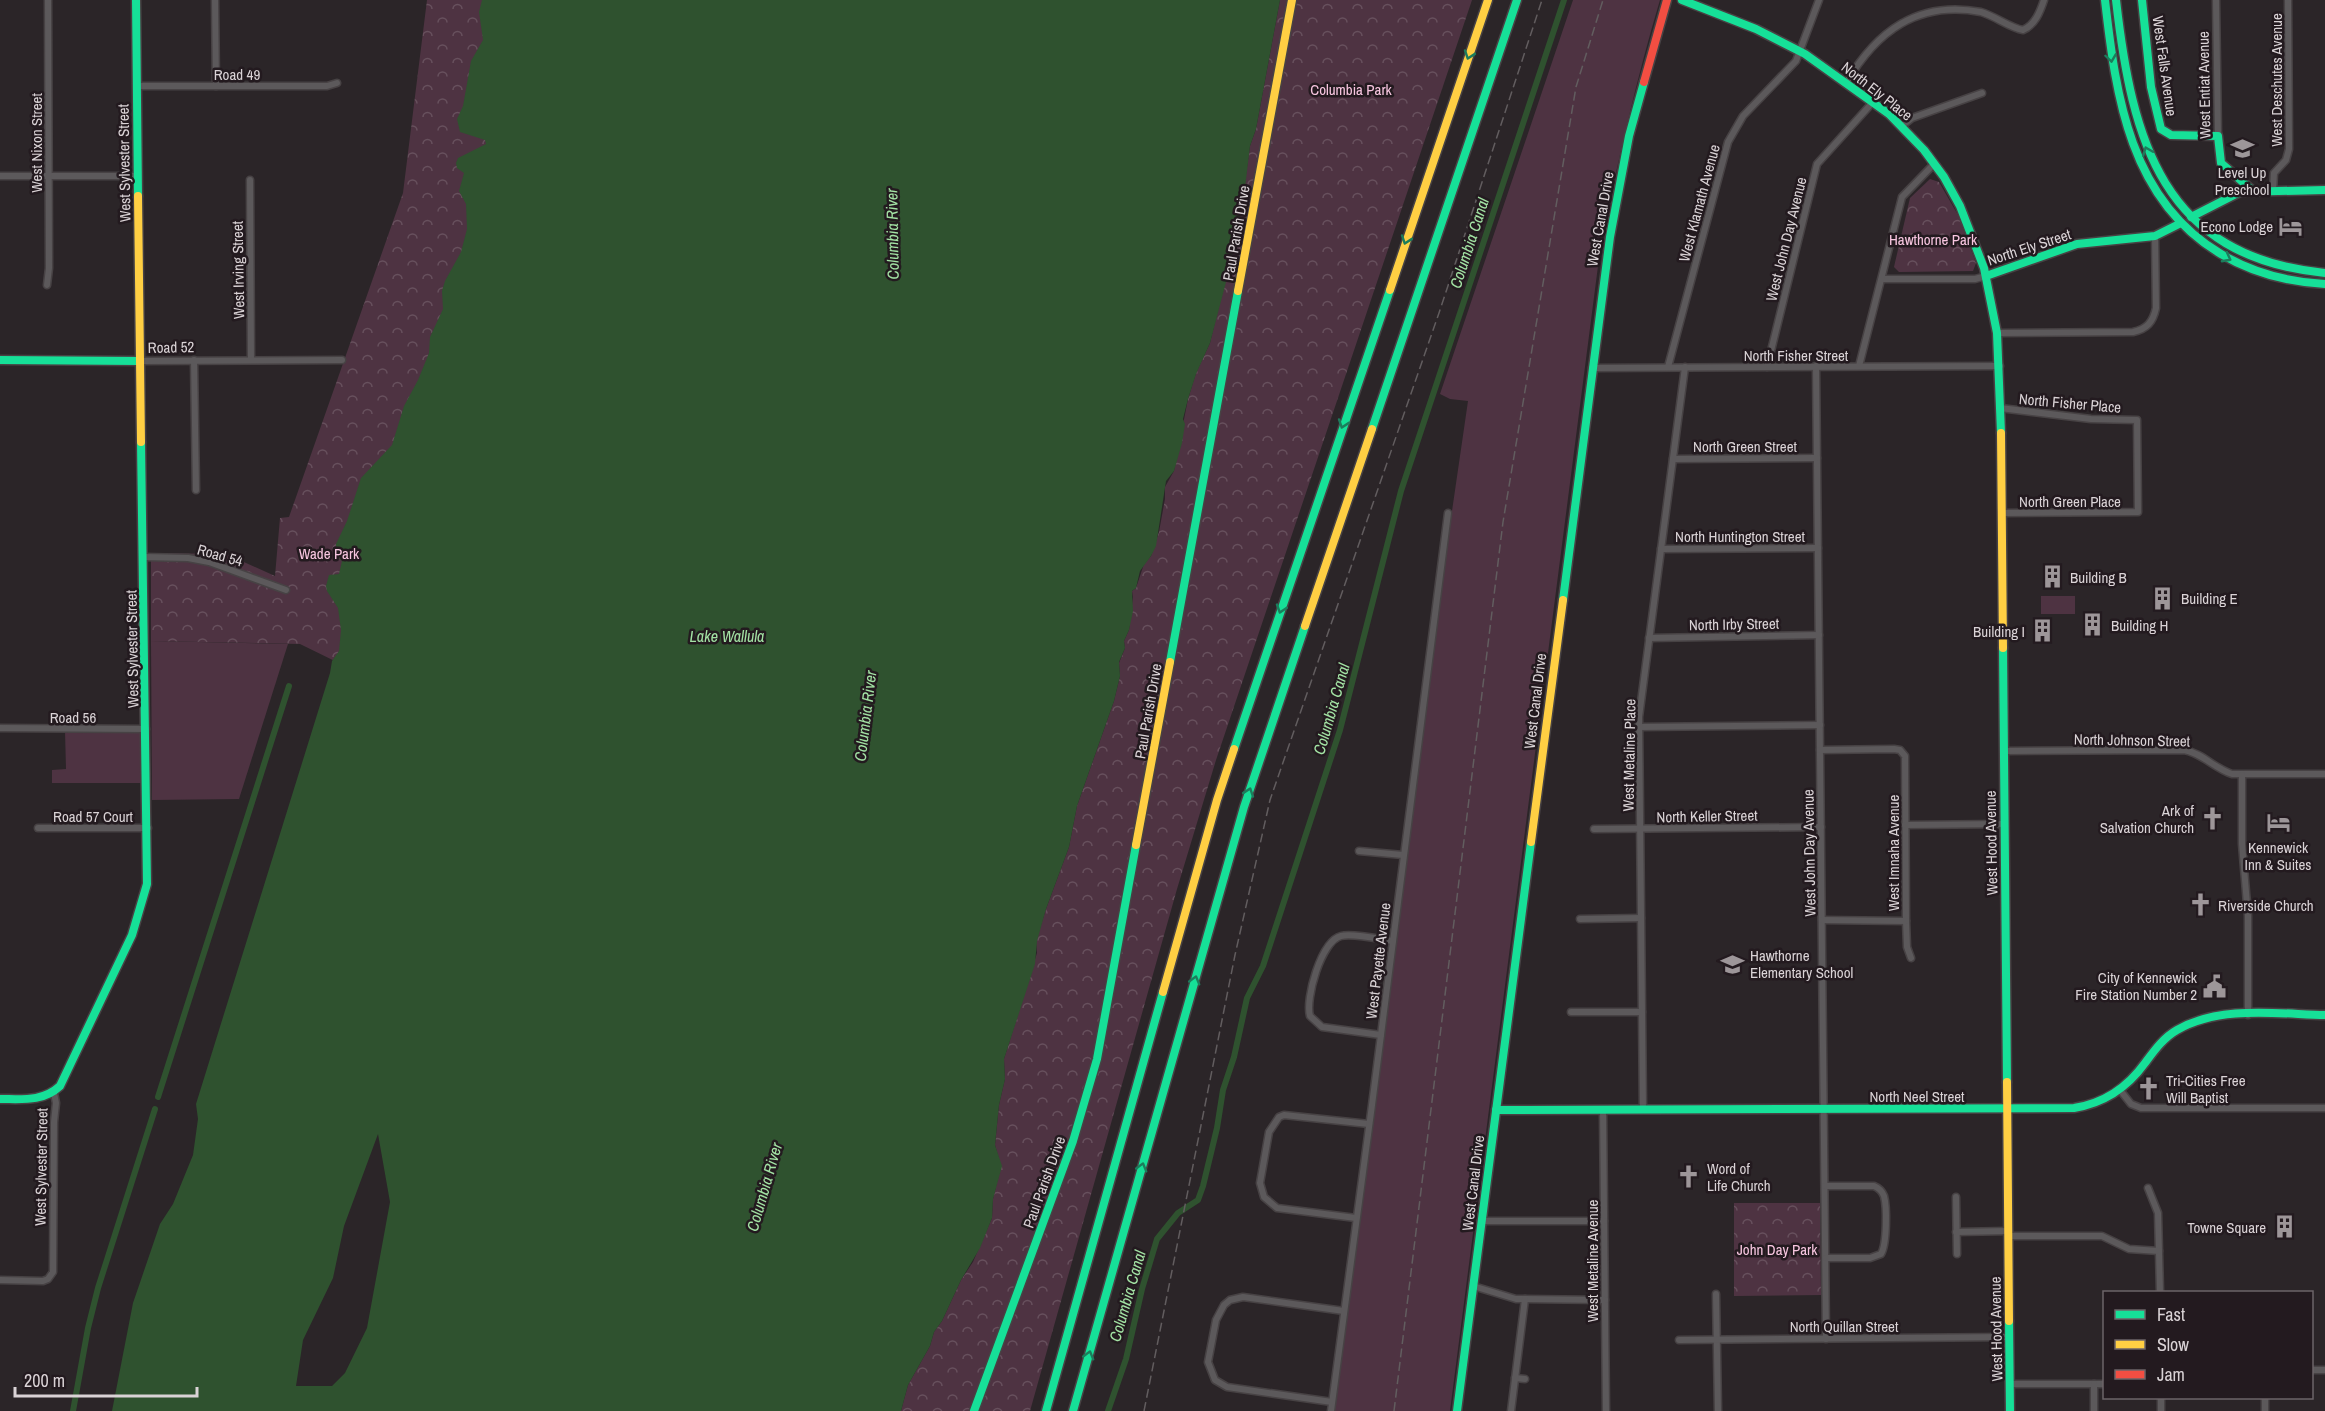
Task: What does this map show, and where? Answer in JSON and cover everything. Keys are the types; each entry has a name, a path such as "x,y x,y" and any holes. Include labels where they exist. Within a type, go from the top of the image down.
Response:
{"main road":[{"name":"West Sylvester Street","path":"54,1093 60,1086 139,917 147,884 136,0"},
{"name":"Paul Parish Drive","path":"974,1411 1073,1141 1097,1059 1292,0"},
{"path":"1046,1411 1217,800 1487,0"},
{"path":"1073,1411 1244,807 1517,0"},
{"name":"West Canal Drive","path":"1457,1411 1610,237 1627,146 1666,0"},
{"name":"North Ely Place","path":"1682,0 1801,51 1873,102 1902,126 1949,186 1968,225 1986,276"},
{"path":"2105,0 2113,70 2128,131 2151,183 2181,223 2212,249 2241,265 2284,279 2325,284"},
{"path":"2116,0 2125,76 2142,140 2161,181 2191,217 2223,242 2249,256 2289,269 2325,273"},
{"name":"West Falls Avenue","path":"2142,0 2151,87 2159,124 2165,134 2217,136"},
{"name":"West Entiat Avenue","path":"2217,136 2221,163 2253,191"},
{"path":"2191,217 2230,196 2253,191 2325,190"},
{"name":"North Ely Street","path":"1986,276 2077,244 2155,236 2181,223"},
{"name":"West Hood Avenue","path":"1986,276 1998,333 2000,366 2010,1411"},
{"name":"Road 52","path":"0,360 140,361"},
{"path":"2120,1090 2134,1077 2157,1046 2174,1031 2205,1018 2325,1015"},
{"name":"North Neel Street","path":"1496,1110 2082,1107 2120,1090"},
{"path":"0,1099 38,1099 54,1093"}],"street":[{"name":"West Nixon Street","path":"46,285 49,268 48,0"},
{"path":"215,0 216,86"},
{"name":"West Klamath Avenue","path":"1668,367 1728,142 1743,116 1796,61 1820,0"},
{"path":"1846,83 1858,62 1877,40 1897,24 1920,14 1946,9 1968,9 1991,15 2017,29 2025,29 2036,19 2043,0"},
{"name":"West Entiat Avenue","path":"2216,0 2217,136"},
{"name":"West Deschutes Avenue","path":"2273,191 2274,173 2286,160 2289,149 2288,0"},
{"name":"Road 49","path":"137,86 327,86 337,83"},
{"path":"1902,126 1912,118 1982,93"},
{"name":"West John Day Avenue","path":"1767,367 1817,164 1873,102"},
{"path":"1859,366 1902,197 1934,164"},
{"path":"0,176 138,176"},
{"name":"West Irving Street","path":"250,180 251,360"},
{"path":"1998,333 2133,332 2139,330 2150,323 2156,308 2155,236"},
{"name":"North Ely Street","path":"1882,279 1975,279 1986,276"},
{"path":"194,360 196,490"},
{"name":"Road 52","path":"140,361 342,360"},
{"name":"West John Day Avenue","path":"1816,366 1826,1339"},
{"name":"North Fisher Street","path":"1592,368 2000,366"},
{"name":"West Metaline Place","path":"1643,1110 1639,727 1685,367"},
{"name":"North Fisher Place","path":"2000,408 2084,419 2137,420 2138,512"},
{"name":"North Green Street","path":"1673,459 1817,458"},
{"name":"North Green Place","path":"2002,513 2138,512"},
{"name":"West Payette Avenue","path":"1330,1411 1448,513"},
{"name":"North Huntington Street","path":"1661,549 1818,548"},
{"name":"Road 54","path":"144,558 188,558 209,562 286,590"},
{"name":"North Irby Street","path":"1649,638 1819,635"},
{"path":"1639,727 1820,725"},
{"name":"Road 56","path":"0,728 146,729"},
{"name":"West Imnaha Avenue","path":"1820,750 1900,750 1905,756 1906,921 1907,947 1911,958"},
{"name":"North Johnson Street","path":"2004,751 2184,750 2200,755 2223,771 2242,775 2325,774"},
{"path":"2242,775 2242,844 2248,916 2248,1016"},
{"path":"1905,825 2004,824"},
{"name":"North Keller Street","path":"1593,829 1821,827"},
{"name":"Road 57 Court","path":"38,828 148,828"},
{"path":"1359,851 1403,855"},
{"path":"1580,919 1641,918"},
{"path":"1822,920 1906,921"},
{"path":"1381,1035 1322,1027 1310,1016 1309,998 1325,949 1334,939 1348,936 1393,941"},
{"path":"1571,1012 1642,1012"},
{"path":"2120,1090 2131,1104 2141,1108 2325,1108"},
{"name":"West Sylvester Street","path":"0,1280 44,1281 52,1276 54,1268 56,1103 54,1093"},
{"name":"West Metaline Avenue","path":"1603,1110 1606,1411"},
{"path":"1356,1218 1277,1208 1264,1197 1260,1176 1269,1132 1279,1117 1284,1115 1369,1124"},
{"path":"1825,1186 1877,1187 1884,1195 1885,1210 1885,1246 1881,1254 1874,1258 1826,1258"},
{"path":"2148,1188 2158,1213 2160,1291"},
{"path":"1956,1197 1957,1254"},
{"path":"1481,1221 1604,1221"},
{"path":"1956,1232 2102,1236 2129,1249 2159,1251"},
{"path":"1473,1286 1516,1299 1605,1300"},
{"path":"1716,1294 1718,1411"},
{"path":"1332,1402 1227,1387 1215,1380 1208,1362 1219,1313 1230,1300 1243,1297 1344,1311"},
{"path":"1510,1411 1525,1299"},
{"name":"North Quillan Street","path":"1679,1340 2009,1337"},
{"path":"1515,1378 1525,1379"},
{"path":"2010,1384 2103,1384"},
{"path":"2094,1384 2094,1411"}],"green space":[{"name":"Wade Park","path":"427,0 523,0 515,69 345,666 300,644 151,641 151,553 226,554 275,576 280,518 289,517 403,193"},
{"name":"Columbia Park","path":"1280,0 1472,0 1216,760 1177,889 1030,1411 901,1411 908,1385 930,1346 934,1332 942,1321 961,1280 973,1262 992,1218 993,1199 1001,1166 995,1145 999,1105 1005,1079 1004,1059 1037,953 1036,941 1069,847 1077,806 1114,701 1120,676 1119,663 1129,630 1132,591 1136,588 1144,564 1151,556 1159,532 1165,487 1174,471 1188,399 1196,373 1210,343 1240,218 1250,146 1256,129"},
{"path":"1573,0 1660,0 1628,121 1601,243 1450,1411 1334,1411 1468,401 1450,399 1440,394"},
{"name":"Hawthorne Park","path":"1930,179 1939,182 1958,215 1976,263 1973,271 1899,272 1894,267 1910,198"},
{"path":"2041,596 2075,596 2075,614 2041,614"},
{"path":"151,641 288,644 239,799 152,800"},
{"path":"65,731 141,732 142,783 52,783 52,770 66,769"},
{"name":"John Day Park","path":"1734,1203 1820,1203 1821,1295 1734,1296"}],"water":[{"name":"Lake Wallula","path":"482,0 1280,0 1256,129 1250,146 1231,263 1210,343 1188,399 1183,419 1185,424 1182,443 1174,471 1166,481 1156,546 1140,571 1136,588 1132,591 1133,611 1124,641 1125,648 1119,662 1120,676 1114,701 1077,806 1069,847 1046,909 1037,941 1035,964 1004,1059 1005,1079 999,1105 995,1145 1002,1166 993,1199 992,1218 980,1248 961,1280 942,1321 934,1332 930,1346 908,1385 901,1411 112,1411 133,1303 160,1224 173,1204 193,1155 198,1119 196,1104 332,661 339,651 341,630 338,608 326,586 329,575 339,574 342,561 336,555 336,544 347,521 361,478 392,445 404,406 429,353 430,337 443,309 442,291 445,281 461,252 467,229 466,204 459,191 464,173 457,168 456,163 458,158 486,144 485,140 460,132 457,119 463,106 471,61 483,40 479,12","holes":["378,1134 390,1202 367,1328 345,1373 332,1386 296,1386 303,1340 333,1278 344,1226"]}],"waterway":[{"name":"Columbia Canal","path":"1108,1411 1126,1359 1142,1289 1157,1239 1178,1213 1198,1200 1203,1186 1217,1128 1223,1090 1234,1057 1247,998 1263,966 1340,730 1401,491 1564,0"},
{"path":"158,1097 289,686"},
{"path":"73,1411 88,1328 98,1288 155,1109"}],"railway":[{"path":"1144,1411 1235,955 1270,800 1439,313 1542,0"},
{"path":"1394,1411 1503,522 1576,87 1603,0"}],"traffic: fast":[{"path":"136,0 138,196"},
{"path":"1372,429 1517,0"},
{"path":"1682,0 1756,29 1805,54 1889,114 1924,150 1944,177 1960,206 1984,268 1997,333 2001,433"},
{"path":"2105,0 2115,73 2133,143 2147,175 2166,205 2190,232 2233,261 2271,275 2325,284"},
{"path":"2116,0 2132,99 2146,144 2165,183 2191,217 2226,243 2270,262 2325,273"},
{"path":"2142,0 2151,87 2161,129 2171,135 2218,136 2221,163 2253,191"},
{"path":"1563,600 1610,237 1629,136 1644,82"},
{"path":"2191,217 2240,192 2325,190"},
{"path":"1986,276 2077,244 2155,236 2181,223"},
{"path":"1234,749 1390,290"},
{"path":"1170,662 1238,291"},
{"path":"0,360 140,361"},
{"path":"0,1099 39,1097 47,1095 60,1086 132,935 147,884 141,442"},
{"path":"1073,1411 1244,807 1305,626"},
{"path":"2003,648 2007,1082"},
{"path":"1457,1411 1531,842"},
{"path":"974,1411 1073,1141 1097,1059 1136,845"},
{"path":"1046,1411 1163,992"},
{"path":"1496,1110 2074,1108 2096,1102 2123,1087 2167,1037 2194,1022 2230,1014 2325,1015"},
{"path":"2009,1321 2010,1411"}],"traffic: slow":[{"path":"1238,291 1292,0"},
{"path":"1390,290 1488,0"},
{"path":"138,196 141,442"},
{"path":"1305,626 1372,429"},
{"path":"2001,433 2003,648"},
{"path":"1531,842 1563,600"},
{"path":"1136,845 1170,662"},
{"path":"1163,992 1217,800 1234,749"},
{"path":"2007,1082 2009,1321"}],"traffic: jam":[{"path":"1644,82 1667,0"}],"place":[{"name":"Level Up Preschool","path":"2242,148"},
{"name":"Econo Lodge","path":"2291,226"},
{"name":"Building B","path":"2052,577"},
{"name":"Building E","path":"2163,598"},
{"name":"Building H","path":"2093,625"},
{"name":"Building I","path":"2043,631"},
{"name":"Ark of Salvation Church","path":"2212,819"},
{"name":"Kennewick Inn & Suites","path":"2278,823"},
{"name":"Riverside Church","path":"2200,905"},
{"name":"Hawthorne Elementary School","path":"1732,964"},
{"name":"City of Kennewick Fire Station Number 2","path":"2215,986"},
{"name":"Tri-Cities Free Will Baptist","path":"2148,1089"},
{"name":"Word of Life Church","path":"1689,1177"},
{"name":"Towne Square","path":"2284,1227"}],"water label":[{"name":"Columbia River","path":"892,234"},
{"name":"Columbia River","path":"865,716"},
{"name":"Columbia River","path":"764,1187"}]}
